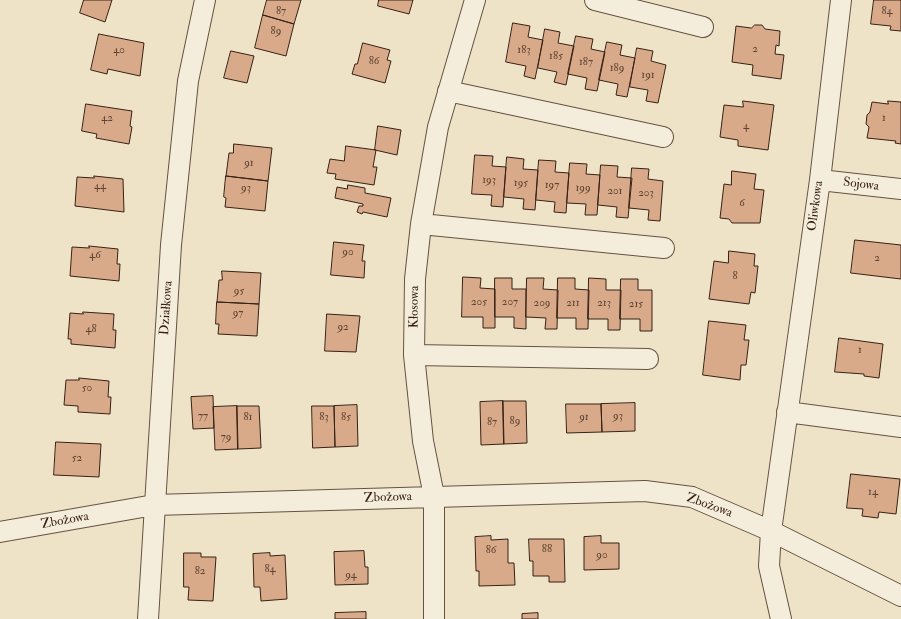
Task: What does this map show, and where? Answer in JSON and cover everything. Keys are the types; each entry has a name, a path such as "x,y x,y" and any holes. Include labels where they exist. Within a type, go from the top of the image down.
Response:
{"street":[{"name":"Działkowa","path":"148,619 171,245 188,81 205,0"},
{"name":"Kłosowa","path":"434,619 434,496 423,441 414,355 415,279 421,224 438,127 475,0"},
{"path":"595,0 703,27"},
{"name":"Oliwkowa","path":"771,531 786,412 820,180 841,0"},
{"path":"448,91 663,137"},
{"name":"Sojowa","path":"820,180 901,189"},
{"path":"421,224 664,248"},
{"path":"414,355 648,359"},
{"path":"786,412 901,427"},
{"name":"Zbożowa","path":"0,532 154,505 645,491 692,497 771,531 901,596"},
{"path":"771,531 769,566 781,619"}],"building":[{"path":"84,0 112,0 105,22 80,13"},
{"path":"267,0 301,0 294,24 263,15"},
{"path":"379,0 413,0 409,14 378,6"},
{"path":"874,0 901,0 901,31 890,30 891,26 871,24"},
{"path":"263,15 294,24 286,56 255,48"},
{"path":"513,23 530,26 528,37 543,40 535,79 524,76 526,66 506,62"},
{"path":"755,25 762,25 765,29 780,31 779,46 776,45 775,54 784,55 781,79 752,75 753,65 732,62 736,26 751,28"},
{"path":"545,29 560,32 558,43 574,46 566,85 554,82 557,72 538,68"},
{"path":"99,34 144,43 140,76 108,69 107,74 91,70"},
{"path":"576,36 593,39 591,49 605,52 597,91 585,89 587,78 568,74"},
{"path":"607,42 622,45 620,55 635,58 627,97 616,95 618,84 599,80"},
{"path":"363,43 390,50 387,60 391,61 385,83 352,74 355,64 357,64"},
{"path":"637,48 653,51 651,61 666,65 658,103 646,101 648,90 630,87"},
{"path":"231,51 254,56 247,83 224,78"},
{"path":"743,101 774,105 768,150 738,146 738,140 720,137 724,105 743,107"},
{"path":"888,101 901,102 901,144 895,143 896,141 867,138 869,127 866,124 867,115 870,112 872,102 888,104"},
{"path":"86,104 132,111 130,126 132,127 129,144 96,138 97,134 82,131"},
{"path":"378,126 401,130 397,155 375,150"},
{"path":"234,144 272,148 268,181 226,176 229,153 233,153"},
{"path":"346,146 376,150 373,167 377,167 374,185 335,179 336,174 327,173 330,159 344,161"},
{"path":"475,155 493,156 492,166 506,167 503,207 491,206 492,195 472,194"},
{"path":"507,157 524,159 523,169 538,170 535,210 523,209 524,199 504,197"},
{"path":"539,160 556,161 555,172 569,173 566,213 554,212 555,202 536,200"},
{"path":"570,163 587,164 586,174 600,175 597,215 585,215 586,204 567,203"},
{"path":"601,165 618,166 617,177 632,178 628,218 616,217 617,207 598,205"},
{"path":"632,168 649,169 648,179 663,181 660,221 648,220 649,210 629,208"},
{"path":"732,171 756,174 754,189 764,190 760,223 732,223 729,219 720,218 724,184 731,185"},
{"path":"94,176 123,179 124,212 75,206 77,177 94,178"},
{"path":"226,176 268,181 265,211 225,207 226,198 224,197"},
{"path":"348,185 365,188 365,193 391,198 387,217 363,212 362,214 357,212 359,206 363,206 363,204 335,198 337,187 347,189"},
{"path":"855,240 901,245 901,279 851,273"},
{"path":"334,242 364,245 362,261 365,261 364,278 331,275"},
{"path":"89,246 118,249 117,264 120,264 119,281 70,276 72,247 89,248"},
{"path":"729,251 755,254 754,266 758,266 755,293 751,292 749,304 709,299 714,261 728,263"},
{"path":"222,271 261,273 259,304 217,302 219,280 222,280"},
{"path":"463,277 481,278 480,288 495,289 495,328 483,328 483,317 462,317"},
{"path":"495,278 512,278 512,289 526,289 526,329 514,328 514,317 495,317"},
{"path":"527,278 544,278 543,289 558,290 557,329 545,329 546,318 526,317"},
{"path":"558,278 575,278 575,289 589,290 588,329 576,329 576,318 557,318"},
{"path":"589,278 606,279 606,290 621,290 620,330 608,330 608,319 588,319"},
{"path":"621,279 638,279 638,290 652,290 652,331 640,331 640,319 620,319"},
{"path":"217,302 259,304 257,336 218,334 219,324 216,324"},
{"path":"83,312 114,314 113,330 116,330 115,348 71,344 71,339 68,339 70,313 83,314"},
{"path":"327,314 360,316 356,352 325,351"},
{"path":"709,321 746,325 744,340 749,340 746,365 741,365 740,380 703,375"},
{"path":"839,338 883,344 879,378 864,376 864,374 835,372"},
{"path":"79,378 109,381 108,397 111,397 110,414 78,412 78,406 64,405 66,380 79,380"},
{"path":"213,396 214,428 193,429 191,397"},
{"path":"503,401 526,401 527,443 504,444"},
{"path":"503,401 504,444 481,445 480,402"},
{"path":"635,403 635,431 602,432 601,404"},
{"path":"566,404 601,404 602,432 567,433"},
{"path":"357,405 358,446 335,447 334,406"},
{"path":"237,406 259,406 261,448 238,449"},
{"path":"237,406 238,449 215,450 213,407"},
{"path":"312,406 334,406 335,447 313,448"},
{"path":"56,442 101,444 99,477 54,475"},
{"path":"851,474 900,479 896,514 879,512 878,518 862,516 863,509 847,508"},
{"path":"491,536 491,540 508,539 508,563 514,563 515,585 479,586 479,571 476,571 475,537"},
{"path":"601,536 601,543 619,543 619,569 584,570 584,537"},
{"path":"529,539 564,539 565,582 549,582 549,576 533,576 533,561 530,561"},
{"path":"364,551 365,567 368,567 368,584 335,585 334,552"},
{"path":"184,553 201,553 201,557 216,557 213,601 188,600 189,587 184,587"},
{"path":"270,553 270,556 285,555 287,599 261,601 260,587 254,587 253,554"},
{"path":"366,612 366,619 335,619 335,613"},
{"path":"538,613 538,619 522,619 522,614"}]}
